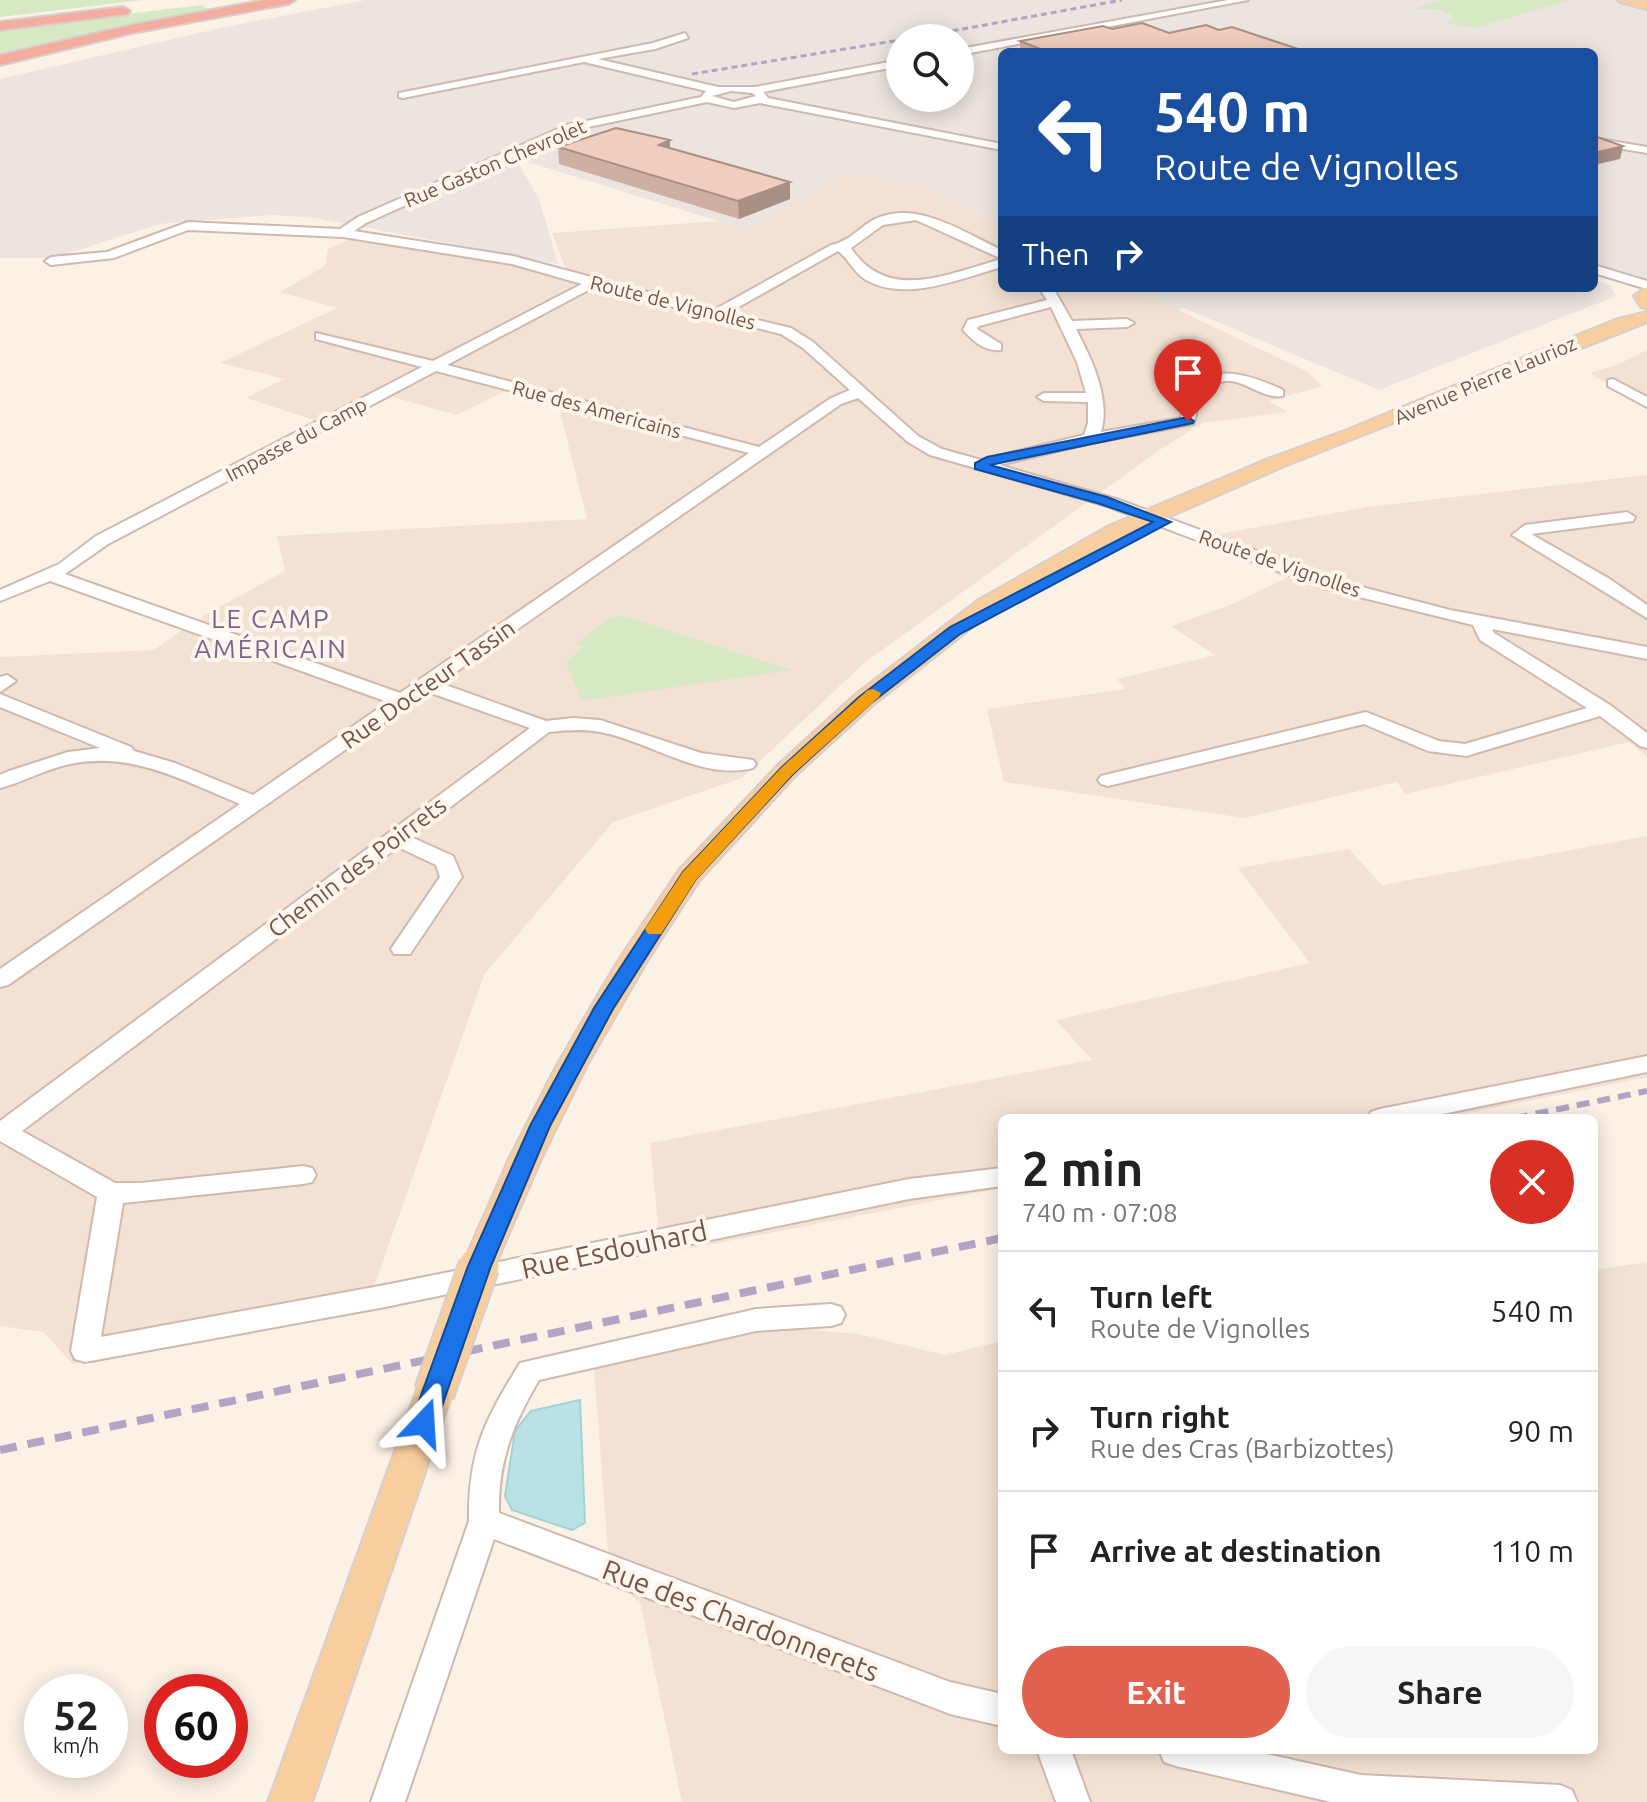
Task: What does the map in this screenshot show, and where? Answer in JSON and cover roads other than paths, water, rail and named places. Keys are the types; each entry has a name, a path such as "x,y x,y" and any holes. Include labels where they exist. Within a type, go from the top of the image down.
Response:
{"highway":[{"path":"177,5 216,0"},
{"path":"0,60 132,29 288,0"},
{"path":"0,24 135,8"}],"main road":[{"path":"1624,0 1647,5"},
{"name":"Avenue Pierre Laurioz","path":"1621,324 1646,296"},
{"name":"Avenue Pierre Laurioz","path":"290,1802 479,1266 525,1159 567,1075 633,961 689,876 787,770 864,700 955,631 1157,519 1288,469 1349,436 1621,324 1647,317"}],"street":[{"path":"974,49 1243,0"},
{"path":"403,95 655,46 685,36"},
{"path":"584,59 712,95 758,95 998,146"},
{"path":"758,95 886,66"},
{"name":"Rue Gaston Chevrolet","path":"346,233 362,220 571,127 712,95"},
{"path":"1598,142 1647,150"},
{"path":"717,314 886,220 918,216 998,253"},
{"name":"Route de Vignolles","path":"51,261 102,257 128,250 165,231 188,226 346,233 494,256 779,329 808,345 913,439 936,452 1157,519 1329,584 1481,622 1647,653"},
{"path":"848,243 860,273 885,284 923,282 998,264"},
{"path":"1601,272 1646,296"},
{"name":"Impasse du Camp","path":"0,596 65,568 102,540 593,283"},
{"path":"1049,292 1069,325 1094,398 1097,424 1091,438"},
{"path":"996,347 974,335 970,330 973,323 1055,302"},
{"path":"1069,325 1127,323"},
{"name":"Rue des Americains","path":"321,336 761,452"},
{"path":"979,466 987,461 1091,438 1188,421 1188,405 1193,398 1223,375 1234,375 1278,393"},
{"path":"1613,383 1647,403"},
{"name":"Rue Docteur Tassin","path":"0,980 761,452 842,398 859,392"},
{"path":"1044,397 1094,398"},
{"path":"1627,517 1525,530 1520,535 1602,582 1647,613"},
{"path":"50,575 404,701"},
{"path":"1481,622 1486,636 1603,709 1647,742"},
{"path":"427,685 544,727 574,722 606,725 724,764 746,764"},
{"path":"2,689 139,758 256,803"},
{"path":"1108,780 1366,718 1414,740 1449,750 1466,750 1603,709"},
{"name":"Chemin des Poirrets","path":"2,1131 544,727"},
{"path":"0,782 39,766 77,758 118,755 139,758"},
{"path":"396,838 445,861 451,877 402,949"},
{"path":"1400,1114 1647,1064"},
{"path":"2,1131 111,1193 303,1175"},
{"name":"Rue Esdouhard","path":"111,1193 85,1351 385,1296 909,1189 998,1178"},
{"path":"388,1802 484,1521 485,1474 492,1436 530,1371 756,1320 831,1315"},
{"name":"Rue des Chardonnerets","path":"484,1521 950,1698 998,1709"},
{"path":"1055,1754 1073,1802"},
{"path":"1194,1754 1361,1792 1560,1802"}],"water":[{"path":"580,1400 585,1523 572,1530 512,1510 505,1496 515,1431 531,1411"}],"railway":[{"path":"974,27 1122,0"},
{"path":"692,74 886,42"},
{"path":"1535,1114 1647,1091"},
{"path":"0,1450 998,1239"}],"district":[{"name":"LE CAMP AMÉRICAIN","path":"271,633"}]}
